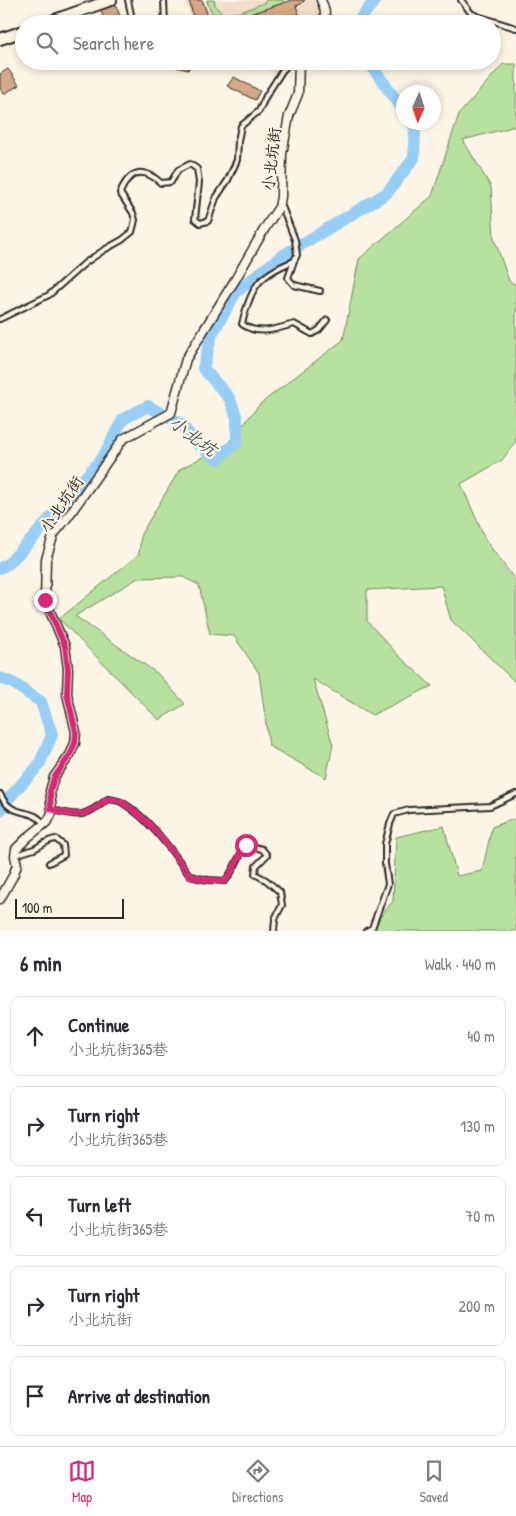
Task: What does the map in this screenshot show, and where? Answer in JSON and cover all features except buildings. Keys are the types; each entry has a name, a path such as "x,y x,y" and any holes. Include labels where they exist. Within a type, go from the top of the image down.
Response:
{"street":[{"path":"68,15 110,0"},
{"path":"322,0 325,15"},
{"path":"0,38 15,33"},
{"name":"小北坑街","path":"0,899 17,865 16,850 27,838 48,821 52,813 50,791 54,778 70,755 75,743 76,732 67,694 68,669 65,646 45,600 46,559 54,534 123,439 170,413 186,359 279,208 282,154 289,116 298,94 299,70"}],"lane":[{"path":"128,0 131,15"},
{"path":"164,0 165,15"},
{"path":"461,0 471,13 475,15"},
{"path":"501,23 516,28"},
{"path":"0,319 49,295 85,263 132,232 135,220 133,213 120,194 124,184 132,175 138,172 152,176 161,183 170,182 178,170 190,164 197,169 199,182 195,219 200,224 208,221 216,198 228,180 237,160 241,126 259,111 266,96 283,70"},
{"path":"280,202 295,240 297,255 288,278 294,286 320,291"},
{"path":"294,261 277,267 257,283 250,296 242,324 250,330 268,331 294,324 312,334 319,330 327,320"},
{"path":"0,794 12,809 40,818 44,824"},
{"path":"366,931 372,928 388,884 385,844 394,814 409,810 490,806 516,794"},
{"path":"51,809 70,815 86,814 108,799 122,802 140,816 159,835 190,876 208,880 225,881 232,873 238,857 246,845 262,849 267,855 256,866 255,874 266,880 280,892 282,905 276,919 274,931"},
{"path":"15,856 24,851 31,850 48,840 56,839 63,845 64,855 49,863"}],"shaded area":[{"path":"185,0 322,0 325,10 323,15 190,15"},
{"path":"267,70 278,70 275,73"}],"green space":[{"path":"207,0 214,0 221,12 228,14 243,11 264,3 266,0 283,0 284,3 245,15 215,15"},
{"path":"503,64 516,64 516,126 463,140 491,187 494,238 509,281 516,285 516,441 502,460 461,484 486,541 516,581 516,683 451,620 441,586 367,590 367,621 398,655 432,686 372,715 313,679 333,745 326,778 269,746 259,673 234,636 210,634 199,585 183,577 138,578 75,616 158,674 185,704 159,720 59,619 139,554 141,534 180,469 227,444 260,404 343,340 359,259 432,196 459,114 498,70 501,70"},
{"path":"516,818 516,931 369,931 393,901 396,837 444,826 457,876 482,871 492,827"}],"waterway":[{"name":"小北坑","path":"363,15 375,0"},
{"name":"小北坑","path":"374,70 396,100"},
{"name":"小北坑","path":"0,568 8,564 34,537 103,457 123,419 148,406 181,424 196,443 218,459 237,442 237,418 230,399 203,368 212,334 236,292 279,258 387,193 414,158 415,130"},
{"name":"小北坑","path":"0,678 13,683 41,702 52,735 39,765 8,799 0,811"}],"route":[{"path":"45,600 65,646 68,669 67,694 76,732 75,743 70,755 54,778 50,791 51,809 70,815 86,814 108,799 122,802 140,816 159,835 190,876 208,880 225,881 232,873 238,857 246,845"}]}
